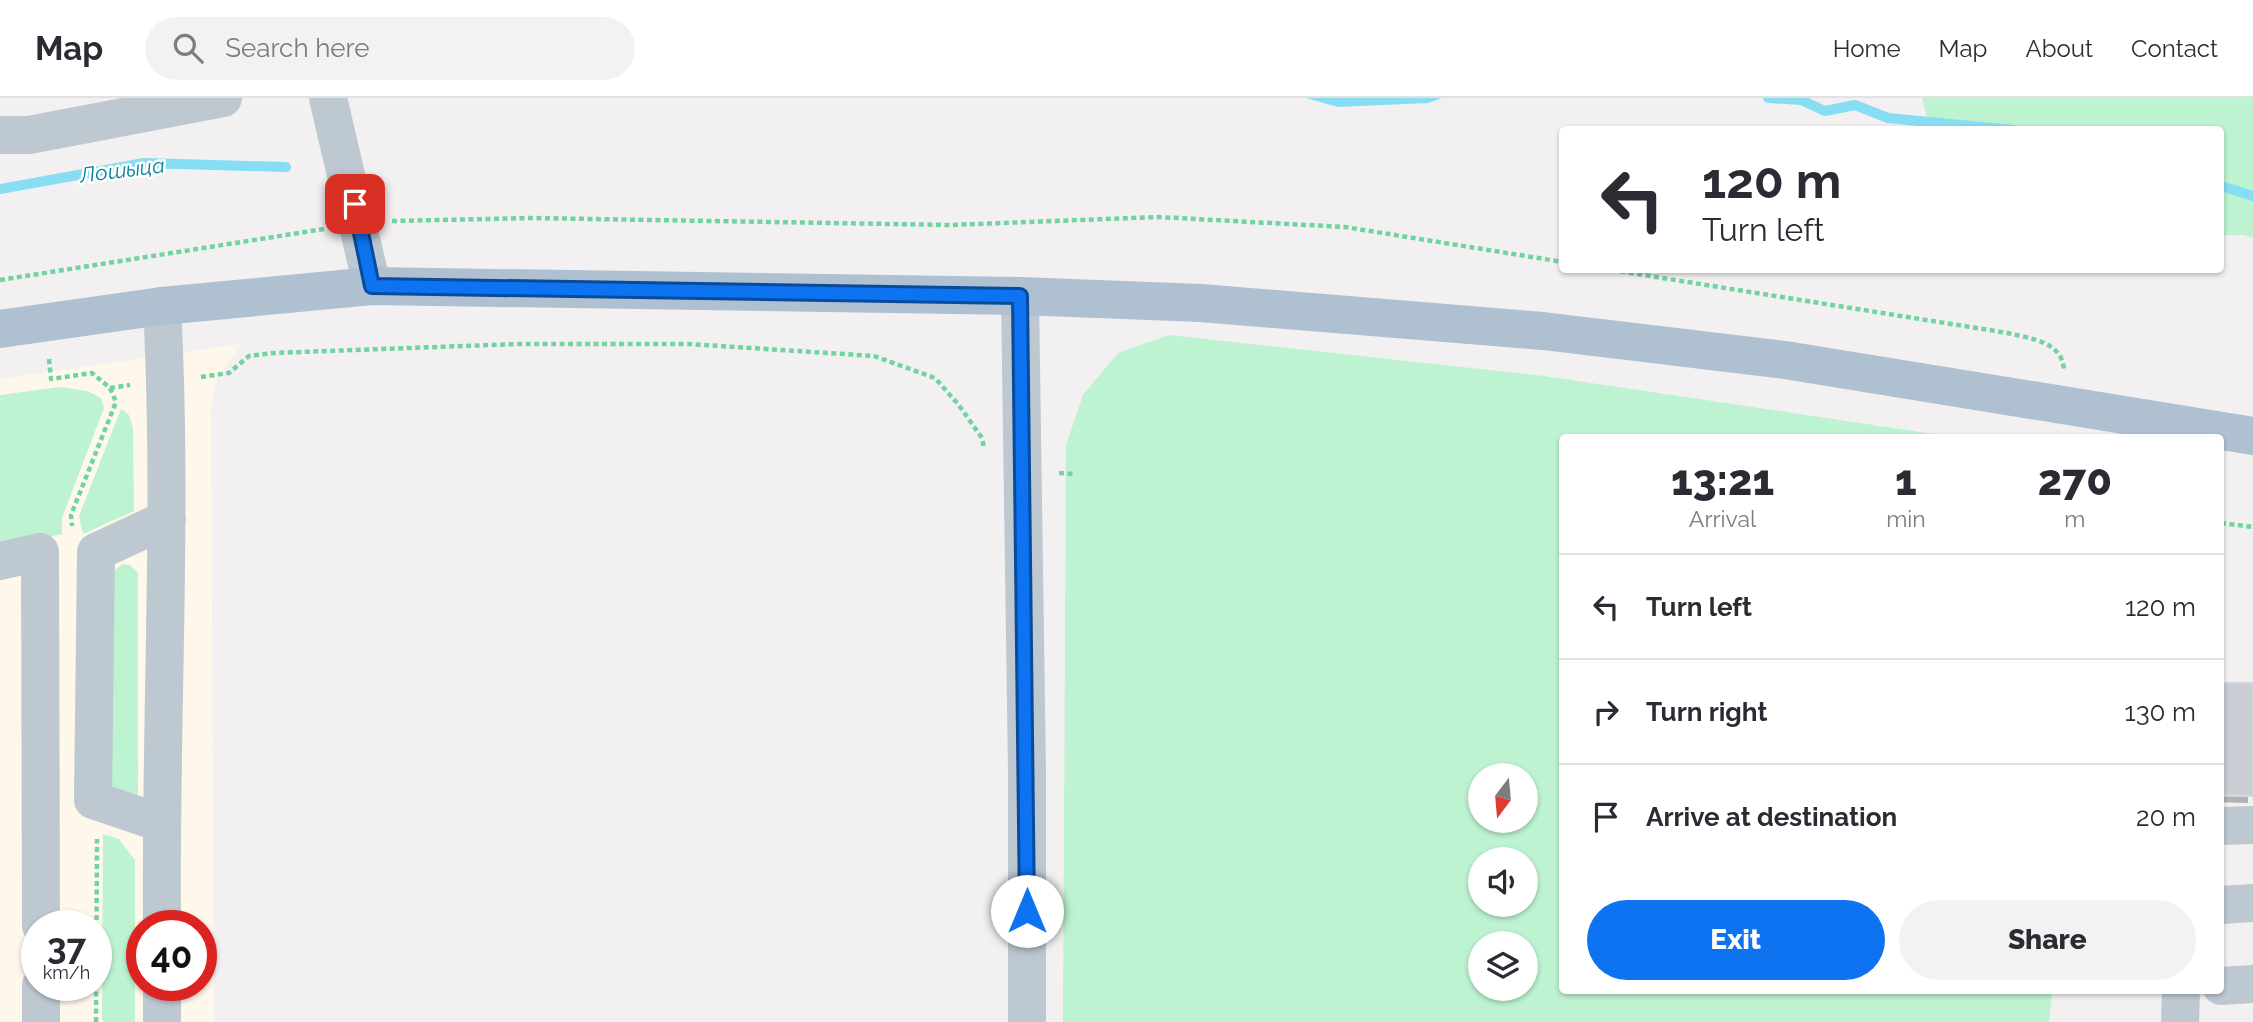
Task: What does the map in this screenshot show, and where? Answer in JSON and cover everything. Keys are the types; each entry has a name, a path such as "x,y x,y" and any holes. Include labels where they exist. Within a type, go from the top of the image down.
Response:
{"main road":[{"path":"0,328 162,306 372,286 1020,296 1201,303 1544,331 1785,360 2057,406 2151,430 2219,434"},
{"path":"2224,434 2253,436"}],"street":[{"path":"0,135 29,135 223,98"},
{"path":"328,98 372,286"},
{"path":"1020,296 1027,773 1027,1022"},
{"path":"162,306 167,519 162,910"},
{"path":"161,823 93,800 96,552 167,519"},
{"path":"0,561 40,552 41,910"},
{"path":"2224,826 2253,825"},
{"path":"2224,905 2253,903"},
{"path":"2224,986 2253,984"},
{"path":"2180,1022 2181,994"},
{"path":"41,1001 41,1022"},
{"path":"162,1001 162,1022"}],"path":[{"path":"0,280 359,223 533,218 950,225 1158,217 1345,227 1559,261"},
{"path":"1631,273 2008,333 2049,344 2061,355 2064,368 2057,406"},
{"path":"229,373 249,356 273,352 505,345 689,344 874,356 935,378 982,438 986,461"},
{"path":"2224,523 2253,527"}],"shaded area":[{"path":"241,344 217,378 211,407 213,910 126,910 126,1001 214,1001 214,1022 0,1022 0,379"}],"green space":[{"path":"1922,98 2253,98 2253,238 2224,235 2224,126 1929,126"},
{"path":"1169,335 1544,376 1934,434 1559,434 1559,994 2052,994 2049,1022 1063,1022 1066,445 1083,395 1118,353"},
{"path":"60,387 87,391 101,398 104,408 62,518 62,534 0,548 0,395"},
{"path":"121,409 129,415 133,428 134,511 83,534 79,516"},
{"path":"123,564 130,565 138,573 138,797 112,799 110,573"},
{"path":"103,834 119,839 135,860 135,910 126,910 126,1001 135,1001 135,1022 104,1022 102,1019 102,1001 112,1001 112,910 103,910"}],"water":[{"path":"1306,98 1442,98 1428,103 1338,107"}],"building":[{"path":"2224,683 2253,683 2253,796 2224,795"}],"waterway":[{"name":"Лошыца","path":"1768,98 1801,100 1825,111 1855,105 1888,118 1971,126"},
{"name":"Лошыца","path":"0,189 144,163 286,167"},
{"name":"Лошыца","path":"2224,187 2253,196"}],"route":[{"path":"355,204 372,286 1020,296 1027,911"}]}
